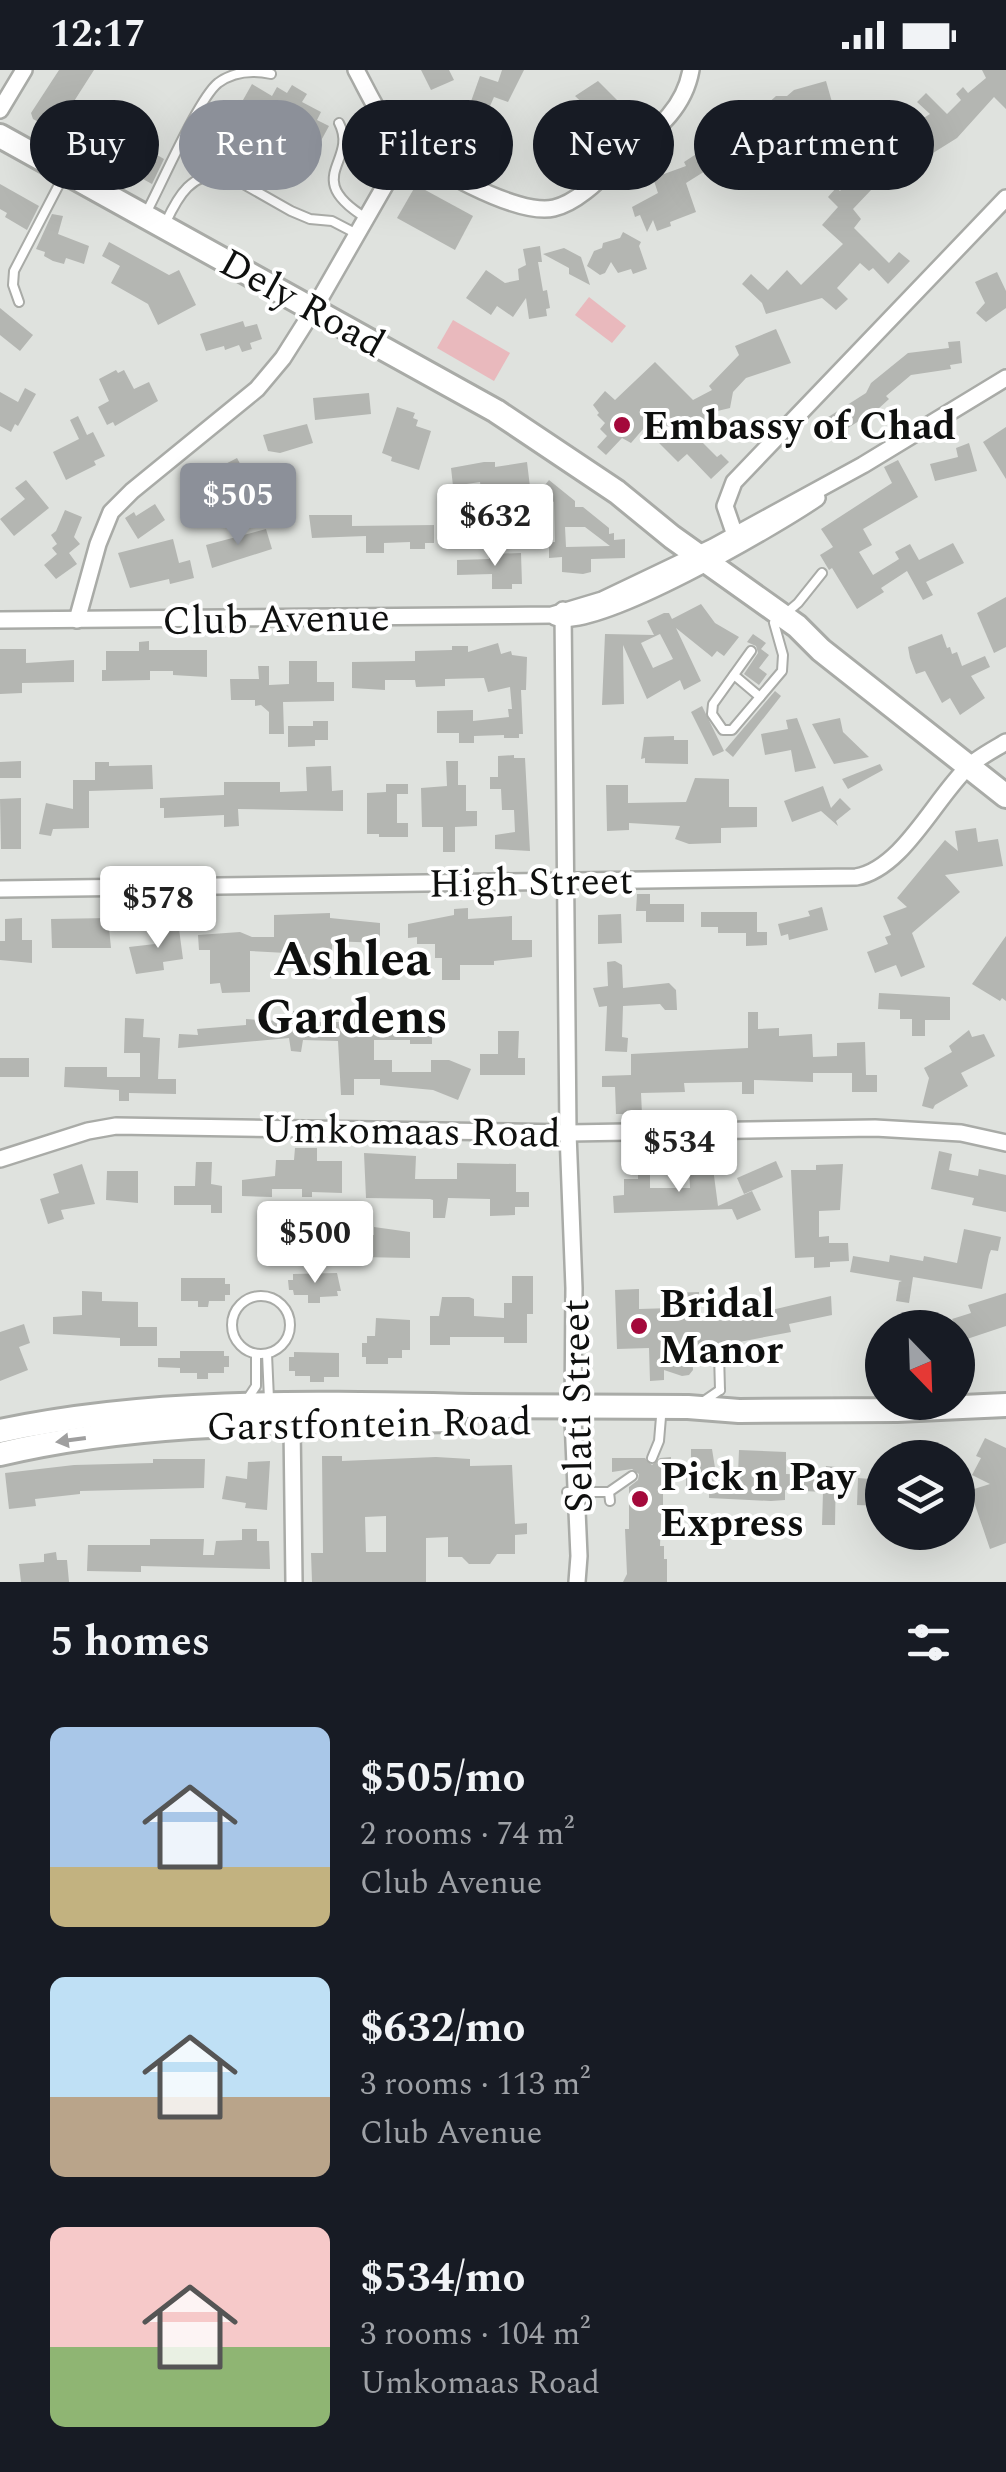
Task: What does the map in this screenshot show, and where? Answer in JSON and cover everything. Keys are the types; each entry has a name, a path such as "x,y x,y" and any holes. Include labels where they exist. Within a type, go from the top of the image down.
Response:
{"main road":[{"name":"Dely Road","path":"0,136 30,152"},
{"name":"Dely Road","path":"101,190 496,411 598,482 615,501 821,650 1006,796"},
{"name":"Garstfontein Road","path":"0,1431 70,1419 236,1406 372,1403 569,1413"},
{"name":"Garstfontein Road","path":"0,1454 63,1440 144,1431 663,1412 741,1404 898,1410 1006,1405"}],"street":[{"path":"0,110 24,70"},
{"path":"356,70 373,100"},
{"path":"485,190 513,206 542,210 572,200 675,111 691,70"},
{"path":"77,620 111,512 257,389 314,309 383,190"},
{"path":"737,540 725,506 734,482 1006,198"},
{"name":"Club Avenue","path":"0,620 559,615 607,609 737,540 792,516 863,465 1006,378"},
{"name":"Selati Street","path":"559,615 569,1413 575,1582"},
{"name":"High Street","path":"0,889 870,874 888,862 968,766 1006,742"},
{"name":"Umkomaas Road","path":"0,1158 116,1126 568,1133 906,1128 1006,1143"},
{"path":"292,1424 294,1582"}],"lane":[{"path":"155,220 210,91 244,72 270,74"},
{"path":"339,123 344,135 335,167 336,193 366,218"},
{"path":"155,220 183,189 205,175 224,173 291,211 332,222 357,234"},
{"path":"20,302 14,271 56,190"},
{"path":"751,652 713,704 712,714 723,730 732,730 782,671 778,619 798,604 822,574"},
{"path":"734,676 760,697"},
{"path":"260,1296 283,1306 290,1322 287,1339 261,1354 241,1346 232,1332 232,1323 244,1301 260,1296"},
{"path":"719,1353 720,1390"},
{"path":"261,1354 266,1389 273,1405"},
{"path":"236,1406 251,1396 256,1386 261,1354"},
{"path":"720,1390 741,1404"},
{"path":"652,1458 663,1412 705,1400 720,1390"},
{"path":"572,1492 610,1496 632,1476"}],"shaded area":[{"path":"589,297 626,326 612,343 575,315"},
{"path":"453,320 510,353 494,381 437,348"}],"building":[{"path":"59,70 94,70 75,100 39,100"},
{"path":"421,70 449,70 454,80 431,90"},
{"path":"502,70 524,70 509,100 471,100 480,76 498,82"},
{"path":"982,70 1006,70 1006,109 994,97 957,138 934,152 934,101 947,114 961,100 956,94 963,87 968,93 986,78"},
{"path":"598,81 617,100 579,100 575,96"},
{"path":"826,81 831,100 772,100"},
{"path":"252,84 272,96 277,87 287,93 292,85 307,94 303,100 243,100"},
{"path":"694,155 694,178 686,183 696,212 657,231 653,220 647,232 632,207 658,193 657,190 674,190 674,170 686,166 684,162"},
{"path":"0,184 39,206 27,230 5,217 7,213 0,209"},
{"path":"413,190 425,190 473,216 455,250 397,218"},
{"path":"834,190 871,190 853,209 861,219 854,228 889,263 899,252 910,261 888,284 873,268 869,271 860,263 837,288 848,299 836,310 822,298 766,314 762,303 742,284 751,274 768,290 787,270 801,285 843,244 822,225 838,207 828,197"},
{"path":"52,214 63,216 58,234 89,246 84,264 66,258 64,264 53,261 36,249"},
{"path":"623,232 641,242 647,269 633,274 631,269 618,273 611,262 600,275 587,266 594,251 602,248 603,243 620,238"},
{"path":"109,242 169,275 179,270 196,305 158,325 148,304 111,283 120,266 102,256"},
{"path":"540,246 542,262 538,262 550,308 546,309 547,316 529,319 526,298 513,317 497,306 491,315 466,298 486,270 505,283 519,280 518,269 526,265 523,249"},
{"path":"564,248 581,257 590,285 543,254"},
{"path":"997,272 1006,291 1006,308 986,322 976,313 985,303 975,282"},
{"path":"0,308 33,335 20,351 0,335"},
{"path":"243,321 245,327 257,324 262,339 250,343 252,349 242,352 239,345 206,351 200,334"},
{"path":"776,329 791,363 746,378 733,392 730,408 709,413 720,424 695,435 717,457 721,454 729,462 711,479 687,454 678,462 644,428 631,443 622,438 606,455 597,447 607,436 600,429 605,423 593,405 605,391 615,400 655,362 693,400 712,390 709,386 739,355 735,346"},
{"path":"960,341 962,363 950,365 951,369 911,375 886,396 889,399 877,410 833,437 822,421 866,393 871,383 908,353 949,348 948,342"},
{"path":"124,370 134,389 149,382 158,401 115,426 113,422 107,425 98,407 109,401 99,379"},
{"path":"25,388 36,394 11,432 0,426 0,392 18,402"},
{"path":"369,393 371,414 315,420 313,398"},
{"path":"397,407 415,413 416,426 431,431 419,470 391,461 392,457 382,453"},
{"path":"78,416 87,435 93,432 105,456 66,480 53,452 79,439 70,420"},
{"path":"307,424 313,443 280,453 268,451 263,435"},
{"path":"1006,427 1006,479 983,442"},
{"path":"969,443 977,471 935,481 930,464 958,457 956,448"},
{"path":"237,458 245,473 231,480 240,499 203,517 188,488 199,483 197,479 207,471"},
{"path":"898,460 918,497 863,529 872,545 859,552 873,575 899,559 895,552 910,544 919,560 953,543 964,563 926,582 933,595 923,600 907,571 857,609 820,555 833,547 821,529 892,483 884,467"},
{"path":"495,462 495,467 527,462 530,487 516,489 516,484 481,489 480,482 453,486 451,468"},
{"path":"26,480 49,508 14,536 0,519 25,499 15,488"},
{"path":"549,480 575,501 575,507 583,507 609,528 614,540 625,539 625,558 591,559 591,572 583,574 562,572 562,557 549,558 549,542 555,542 554,502 540,491","holes":["565,527 585,527 610,546 566,547"]},
{"path":"155,504 165,520 138,539 125,518"},
{"path":"65,510 82,517 74,537 80,544 69,553 77,564 56,579 44,565 57,554 52,548 57,544 51,535"},
{"path":"309,515 352,515 352,526 434,525 434,543 425,543 425,549 410,549 410,542 384,543 384,553 366,553 366,536 312,538"},
{"path":"266,529 272,549 212,568 206,545"},
{"path":"173,539 179,563 190,560 194,578 130,588 118,553"},
{"path":"521,553 522,584 512,584 512,589 492,589 492,574 457,575 457,560"},
{"path":"1006,597 1006,647 994,653 977,613"},
{"path":"701,604 715,623 739,637 724,656 717,651 712,657 676,628 701,681 684,690 680,680 647,699 623,645 624,704 602,705 605,634 654,635 647,621 664,613 672,619","holes":["660,634 673,659 653,668 641,643"]},
{"path":"753,634 766,643 761,649 769,655 759,668 767,674 759,685 744,674 758,653 756,646 747,642"},
{"path":"942,634 952,654 957,652 962,666 985,656 990,667 971,676 985,698 960,715 950,698 942,703 925,671 916,674 910,658 908,647"},
{"path":"149,641 149,650 207,650 207,677 150,671 150,680 102,681 106,651 139,651 139,642"},
{"path":"498,643 501,654 511,651 512,655 527,657 526,690 521,690 523,734 519,738 474,736 474,743 459,743 459,733 437,733 437,711 473,710 473,721 509,717 510,687 488,692 484,678 445,679 445,686 416,687 415,680 385,680 385,690 352,688 352,662 415,661 415,651 468,646 468,652"},
{"path":"0,649 26,649 26,663 74,660 74,682 22,683 22,693 0,694"},
{"path":"289,661 317,661 317,682 334,682 334,701 283,702 284,734 269,734 269,712 261,705 255,706 255,700 231,700 230,679 259,679 258,666 269,666 269,685 289,684"},
{"path":"775,691 781,696 733,757 725,750"},
{"path":"702,706 724,751 713,756 691,712"},
{"path":"797,718 816,768 795,772 791,750 765,755 761,734 788,729 786,720"},
{"path":"840,718 843,732 869,757 834,764 812,724"},
{"path":"313,721 328,721 328,740 315,740 315,746 288,747 288,726 313,726"},
{"path":"674,736 674,740 688,740 688,764 645,763 645,758 641,759 644,737"},
{"path":"498,756 525,758 530,851 495,849 495,835 515,832 514,810 502,810 501,789 490,789 490,777 498,777"},
{"path":"21,761 21,778 0,778 0,762"},
{"path":"446,761 458,761 458,785 466,785 466,811 477,811 477,826 455,827 455,852 443,852 443,827 422,827 421,788 447,786"},
{"path":"95,762 109,762 109,766 152,765 153,789 89,791 89,828 53,829 51,836 39,834 46,803 73,809 73,780 95,780"},
{"path":"880,764 883,770 848,789 842,779"},
{"path":"331,766 332,791 343,790 343,811 238,809 239,826 224,827 224,815 164,818 164,808 160,808 160,798 224,795 224,782 280,782 280,792 307,791 306,767"},
{"path":"695,778 729,779 729,807 757,807 757,827 721,828 721,843 689,844 675,839 680,826 629,823 629,830 607,831 606,785 628,785 628,803 686,802"},
{"path":"386,784 408,784 408,794 397,794 397,823 408,823 408,837 367,834 367,793 386,792"},
{"path":"823,786 831,808 840,798 851,809 836,821 838,826 821,811 792,822 784,801"},
{"path":"21,798 21,849 1,849 0,799"},
{"path":"976,828 978,842 998,839 1003,866 945,875 960,892 912,933 925,967 901,977 896,965 875,973 867,952 888,944 885,937 891,935 883,916 907,907 897,898 945,840 958,851 955,831"},
{"path":"637,894 650,894 650,904 684,904 684,922 646,922 646,911 636,911"},
{"path":"822,907 828,930 789,940 788,934 781,936 778,924 810,916 808,911"},
{"path":"468,908 468,919 512,916 512,940 532,940 532,957 494,961 494,965 460,965 460,980 442,980 442,958 435,958 435,944 417,944 417,937 408,938 408,924 454,915 454,909"},
{"path":"701,912 757,912 757,932 767,932 767,945 746,946 746,933 718,933 718,927 701,927"},
{"path":"330,913 330,918 380,923 380,943 332,941 332,978 306,978 305,954 250,951 250,992 222,993 220,983 210,984 210,950 199,950 198,935 240,932 252,937 274,937 274,915"},
{"path":"621,914 622,943 598,944 598,915"},
{"path":"22,918 22,940 32,940 32,963 0,960 5,919"},
{"path":"108,918 111,948 52,948 51,919"},
{"path":"173,926 174,930 179,929 183,959 163,962 164,970 136,974 129,947 155,944 153,929"},
{"path":"1006,936 1006,1001 1000,1001 972,984"},
{"path":"607,962 622,965 623,988 669,983 676,990 677,1010 665,1010 660,1004 623,1006 622,1037 628,1038 627,1052 605,1051 607,1006 599,1007 593,988 608,986"},
{"path":"879,993 950,997 950,1020 925,1020 925,1036 912,1036 912,1019 900,1019 900,1010 878,1009"},
{"path":"293,1011 310,1011 310,1022 339,1022 339,1013 377,1013 377,1025 410,1025 410,1019 432,1019 432,1044 374,1040 374,1060 392,1060 392,1072 431,1072 431,1060 449,1060 471,1069 458,1100 433,1090 380,1085 380,1079 354,1079 354,1095 341,1095 338,1041 303,1040 301,1052 291,1051 289,1038 178,1048 179,1034 198,1035 197,1029 246,1025 246,1019 293,1022"},
{"path":"748,1012 758,1012 758,1029 779,1028 779,1036 812,1034 813,1057 837,1056 837,1043 865,1042 866,1075 877,1075 877,1092 852,1092 852,1073 813,1073 813,1082 754,1080 754,1094 742,1094 742,1082 684,1083 685,1092 641,1093 642,1114 616,1114 615,1087 602,1087 602,1076 631,1075 631,1054 748,1048"},
{"path":"125,1018 144,1019 143,1037 160,1038 158,1079 176,1079 176,1094 129,1093 129,1101 119,1101 119,1090 64,1087 65,1067 107,1067 107,1077 140,1077 140,1053 124,1053"},
{"path":"969,1030 972,1037 984,1034 995,1056 961,1073 968,1086 933,1109 922,1106 929,1078 924,1068 952,1052 949,1046"},
{"path":"498,1031 519,1031 518,1058 525,1058 525,1075 480,1075 480,1054 498,1054"},
{"path":"0,1058 29,1058 29,1077 0,1077"},
{"path":"295,1148 317,1148 317,1161 342,1161 342,1193 312,1192 312,1197 302,1197 302,1189 272,1189 272,1197 242,1196 242,1180 275,1176 276,1160 294,1160"},
{"path":"939,1151 952,1154 949,1170 978,1176 979,1169 1006,1175 1006,1212 972,1205 974,1198 931,1189"},
{"path":"364,1153 416,1156 415,1179 457,1179 457,1163 516,1164 516,1192 529,1192 529,1207 515,1207 515,1215 490,1216 490,1199 448,1198 445,1218 433,1218 430,1199 366,1198"},
{"path":"638,1161 650,1161 650,1188 690,1188 689,1168 713,1168 718,1206 752,1191 761,1210 737,1220 732,1209 614,1213 613,1196 624,1195 624,1179 638,1179"},
{"path":"776,1161 783,1177 744,1194 737,1178"},
{"path":"196,1162 212,1162 211,1184 222,1186 222,1213 211,1213 211,1205 174,1205 174,1186 195,1186"},
{"path":"82,1164 95,1204 61,1210 64,1219 48,1224 40,1199 59,1193 53,1174"},
{"path":"843,1164 840,1210 819,1211 819,1237 829,1236 829,1243 848,1243 849,1261 814,1268 814,1257 795,1258 791,1170"},
{"path":"107,1171 138,1171 138,1203 106,1200"},
{"path":"374,1227 410,1232 410,1258 361,1257 361,1235 374,1235"},
{"path":"964,1229 1001,1237 998,1251 991,1250 989,1255 982,1289 913,1277 909,1303 896,1301 902,1281 850,1272 853,1256 889,1262 890,1255 923,1261 924,1256 957,1263"},
{"path":"337,1273 341,1291 337,1291 338,1296 320,1297 320,1303 308,1303 308,1295 294,1295 289,1290 288,1280 293,1280 293,1274"},
{"path":"512,1276 533,1276 533,1314 527,1314 527,1343 504,1343 504,1337 450,1337 450,1345 430,1345 430,1316 439,1316 442,1297 469,1297 474,1299 474,1316 504,1318 504,1303 512,1303"},
{"path":"181,1278 225,1278 225,1284 230,1284 230,1295 225,1295 225,1301 209,1301 208,1307 198,1307 198,1301 181,1301"},
{"path":"639,1289 639,1309 672,1308 672,1293 699,1292 699,1321 732,1320 729,1308 739,1305 742,1317 831,1296 832,1315 789,1324 791,1332 692,1351 693,1370 689,1375 664,1370 664,1380 650,1381 649,1348 617,1349 615,1290"},
{"path":"82,1291 102,1292 102,1301 138,1302 138,1327 157,1327 157,1346 120,1346 120,1338 53,1334 53,1317 82,1315"},
{"path":"1006,1293 1006,1326 975,1336 975,1310 968,1305"},
{"path":"376,1318 410,1320 410,1350 402,1350 402,1358 388,1358 388,1364 366,1364 362,1343 367,1343 367,1336 375,1336"},
{"path":"24,1324 30,1343 19,1347 28,1370 0,1381 0,1332"},
{"path":"180,1351 224,1351 224,1356 229,1356 229,1367 224,1367 224,1373 208,1373 208,1379 197,1379 197,1373 158,1367 158,1358 180,1358"},
{"path":"294,1352 339,1353 339,1377 310,1382 310,1376 295,1376 295,1371 289,1371 289,1357 294,1357"},
{"path":"985,1438 1006,1448 1006,1543 990,1549 975,1505 975,1489 990,1484 975,1476 981,1458 976,1456"},
{"path":"691,1449 712,1449 716,1474 738,1474 739,1450 786,1452 786,1474 825,1475 826,1466 836,1467 835,1525 822,1525 823,1492 785,1490 785,1500 771,1501 709,1498 709,1490 686,1490 686,1474 691,1474"},
{"path":"322,1456 342,1456 342,1461 436,1457 470,1459 470,1466 512,1465 515,1524 527,1523 527,1534 515,1535 515,1554 497,1554 490,1564 469,1564 462,1557 448,1557 448,1537 426,1538 426,1582 312,1582 311,1553 323,1553","holes":["386,1516 386,1552 366,1552 365,1517"]},
{"path":"671,1457 671,1471 663,1471 660,1546 664,1546 667,1559 667,1582 623,1582 627,1574 625,1529 629,1529 629,1487 639,1474 632,1469 612,1472 612,1458 645,1458 652,1465 660,1458"},
{"path":"153,1459 205,1459 204,1488 80,1491 35,1499 36,1506 9,1509 5,1473 74,1465 153,1463"},
{"path":"270,1461 267,1510 245,1508 246,1503 222,1499 226,1476 247,1479 248,1462"},
{"path":"858,1478 865,1479 865,1505 857,1505"},
{"path":"242,1529 257,1529 257,1541 269,1541 270,1569 141,1566 141,1572 87,1571 88,1545 150,1545 150,1539 204,1539 203,1555 214,1555 216,1541 242,1540"},
{"path":"56,1552 57,1560 67,1560 69,1582 21,1582 19,1564 44,1562 44,1554"}],"place":[{"name":"Embassy of Chad","path":"622,425"},
{"name":"Bridal Manor","path":"639,1326"},
{"name":"Pick n Pay Express","path":"640,1499"}],"district":[{"name":"Ashlea Gardens","path":"352,986"}]}
